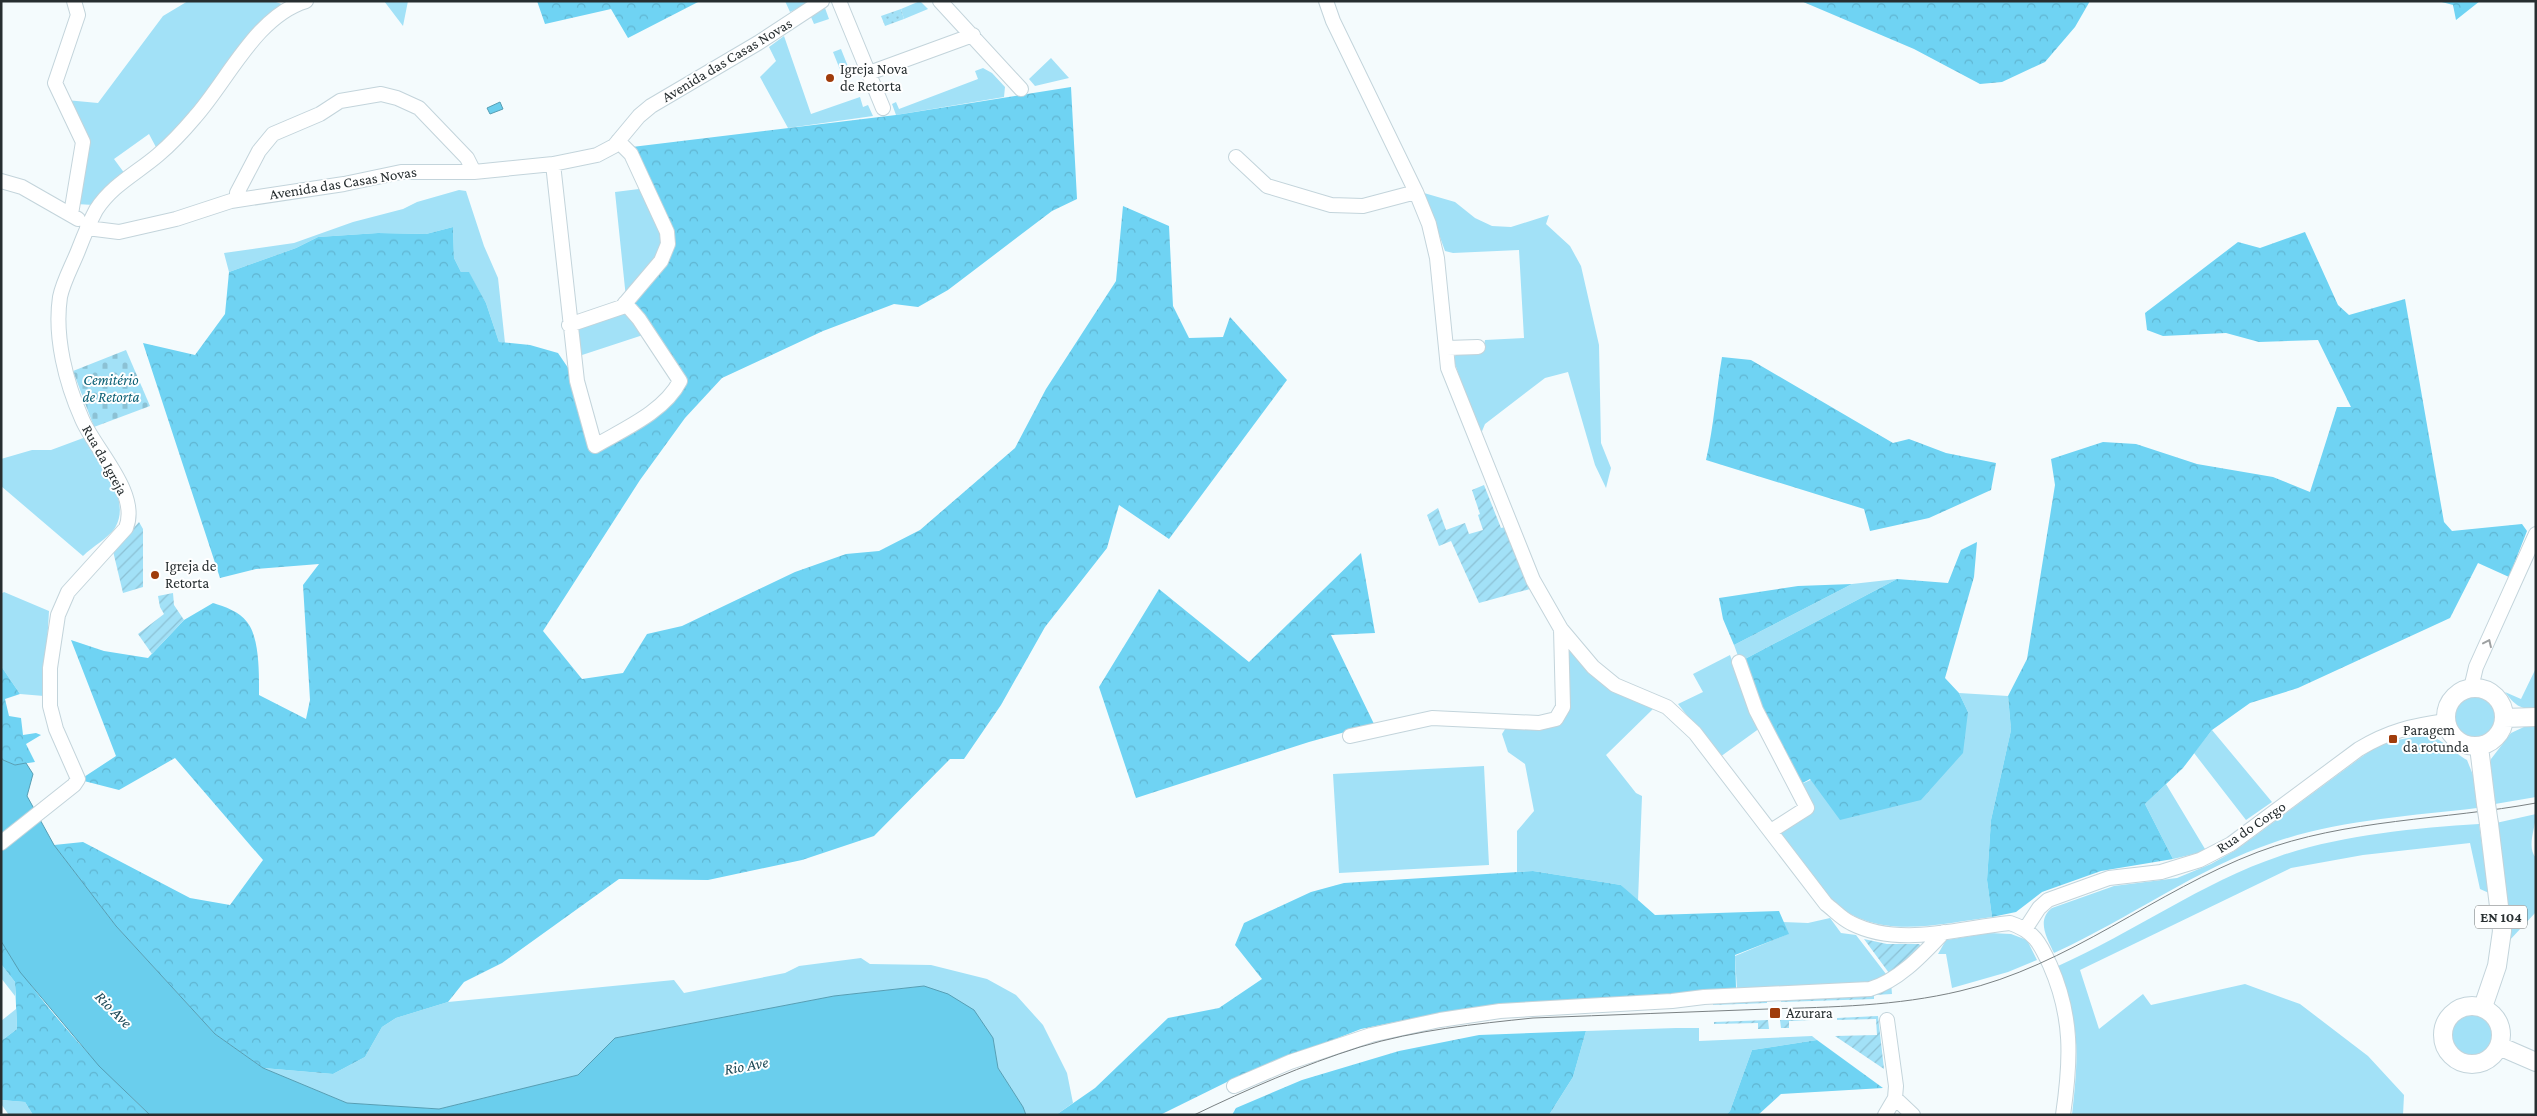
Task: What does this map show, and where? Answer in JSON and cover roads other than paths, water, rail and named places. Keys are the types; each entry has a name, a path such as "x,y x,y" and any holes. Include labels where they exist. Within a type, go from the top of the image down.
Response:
{"main road":[{"path":"2471,688 2488,691 2495,696 2500,702 2504,718 2499,734 2494,740 2479,747 2461,743 2448,730 2446,721 2449,703 2455,696 2471,688"},
{"path":"2504,718 2536,717"},
{"name":"EN 104","path":"2479,747 2502,931 2497,966 2484,1007"},
{"path":"2464,1006 2484,1007 2497,1019 2501,1037 2499,1046 2494,1054 2477,1064 2458,1061 2445,1046 2444,1026 2448,1017 2464,1006"},
{"path":"2499,1046 2536,1062"}],"street":[{"path":"71,214 83,142 55,83 78,14 74,1"},
{"name":"Rua da Igreja","path":"1,843 74,785 78,779 56,729 50,706 50,668 58,614 68,592 126,528 130,511 124,492 82,420 61,347 58,323 60,296 88,228 107,196 121,182 158,155 196,116 252,41 280,14 296,4 306,1"},
{"name":"Avenida das Casas Novas","path":"88,228 110,232 130,230 176,219 219,204 237,200 344,184 401,172 474,172 553,164 598,155 607,151 618,142 639,116 651,106 758,43 822,1"},
{"path":"839,1 883,108"},
{"path":"940,1 1022,89"},
{"path":"1326,1 1360,79 1416,192 1428,224 1437,258 1448,368 1533,580 1561,630 1593,668 1607,679 1667,706 1695,733 1826,904 1849,923 1878,934 1902,936 2010,923 2026,928 2044,953 2057,981 2067,1015 2070,1051 2063,1115"},
{"path":"869,72 973,35"},
{"path":"237,200 237,194 259,151 272,134 320,114 340,101 382,94 397,98 419,108 467,158 474,172"},
{"path":"569,324 622,307 661,261 668,244 667,232 631,154 618,142"},
{"path":"1236,157 1267,186 1331,205 1363,206 1416,192"},
{"path":"553,164 569,324 577,381 595,446 652,412 675,389 680,381 639,319 625,303"},
{"path":"1,180 22,187 71,214 88,228"},
{"path":"1447,348 1478,347"},
{"path":"2471,688 2476,667 2533,551 2536,534"},
{"path":"1350,736 1432,718 1539,722 1556,719 1563,706 1561,630"},
{"path":"1739,662 1756,710 1807,808 1771,831"},
{"name":"Rua do Corgo","path":"2026,928 2039,908 2048,900 2109,878 2161,872 2200,860 2231,844 2359,749 2381,736 2405,727 2446,721"},
{"path":"1234,1086 1290,1062 1371,1035 1440,1020 1500,1011 1672,1001 1704,996 1870,989 1881,986 1923,954 1944,932"},
{"path":"1886,1115 1895,1098 1896,1086 1887,1020"},
{"path":"1895,1098 1913,1115"}],"water":[{"path":"500,102 503,109 490,114 487,108"},
{"name":"Rio Ave","path":"1,757 3,760 15,765 26,763 33,774 27,796 54,845 116,926 215,1034 263,1068 347,1103 439,1109 578,1075 615,1038 834,996 924,986 948,994 974,1010 993,1038 998,1068 1023,1107 1026,1115 150,1115 99,1066 20,972 1,941"}],"tram line":[{"path":"1194,1115 1276,1078 1339,1054 1381,1041 1446,1028 1533,1018 1865,1005 1913,1000 1960,991 2000,979 2038,964 2220,868 2291,841 2360,826 2536,803"}],"place":[{"name":"Igreja Nova de Retorta","path":"830,78"},
{"name":"Igreja de Retorta","path":"155,575"},
{"name":"Paragem da rotunda","path":"2393,739"},
{"name":"Azurara","path":"1775,1013"}],"park label":[{"name":"Cemitério de Retorta","path":"111,388"}]}
